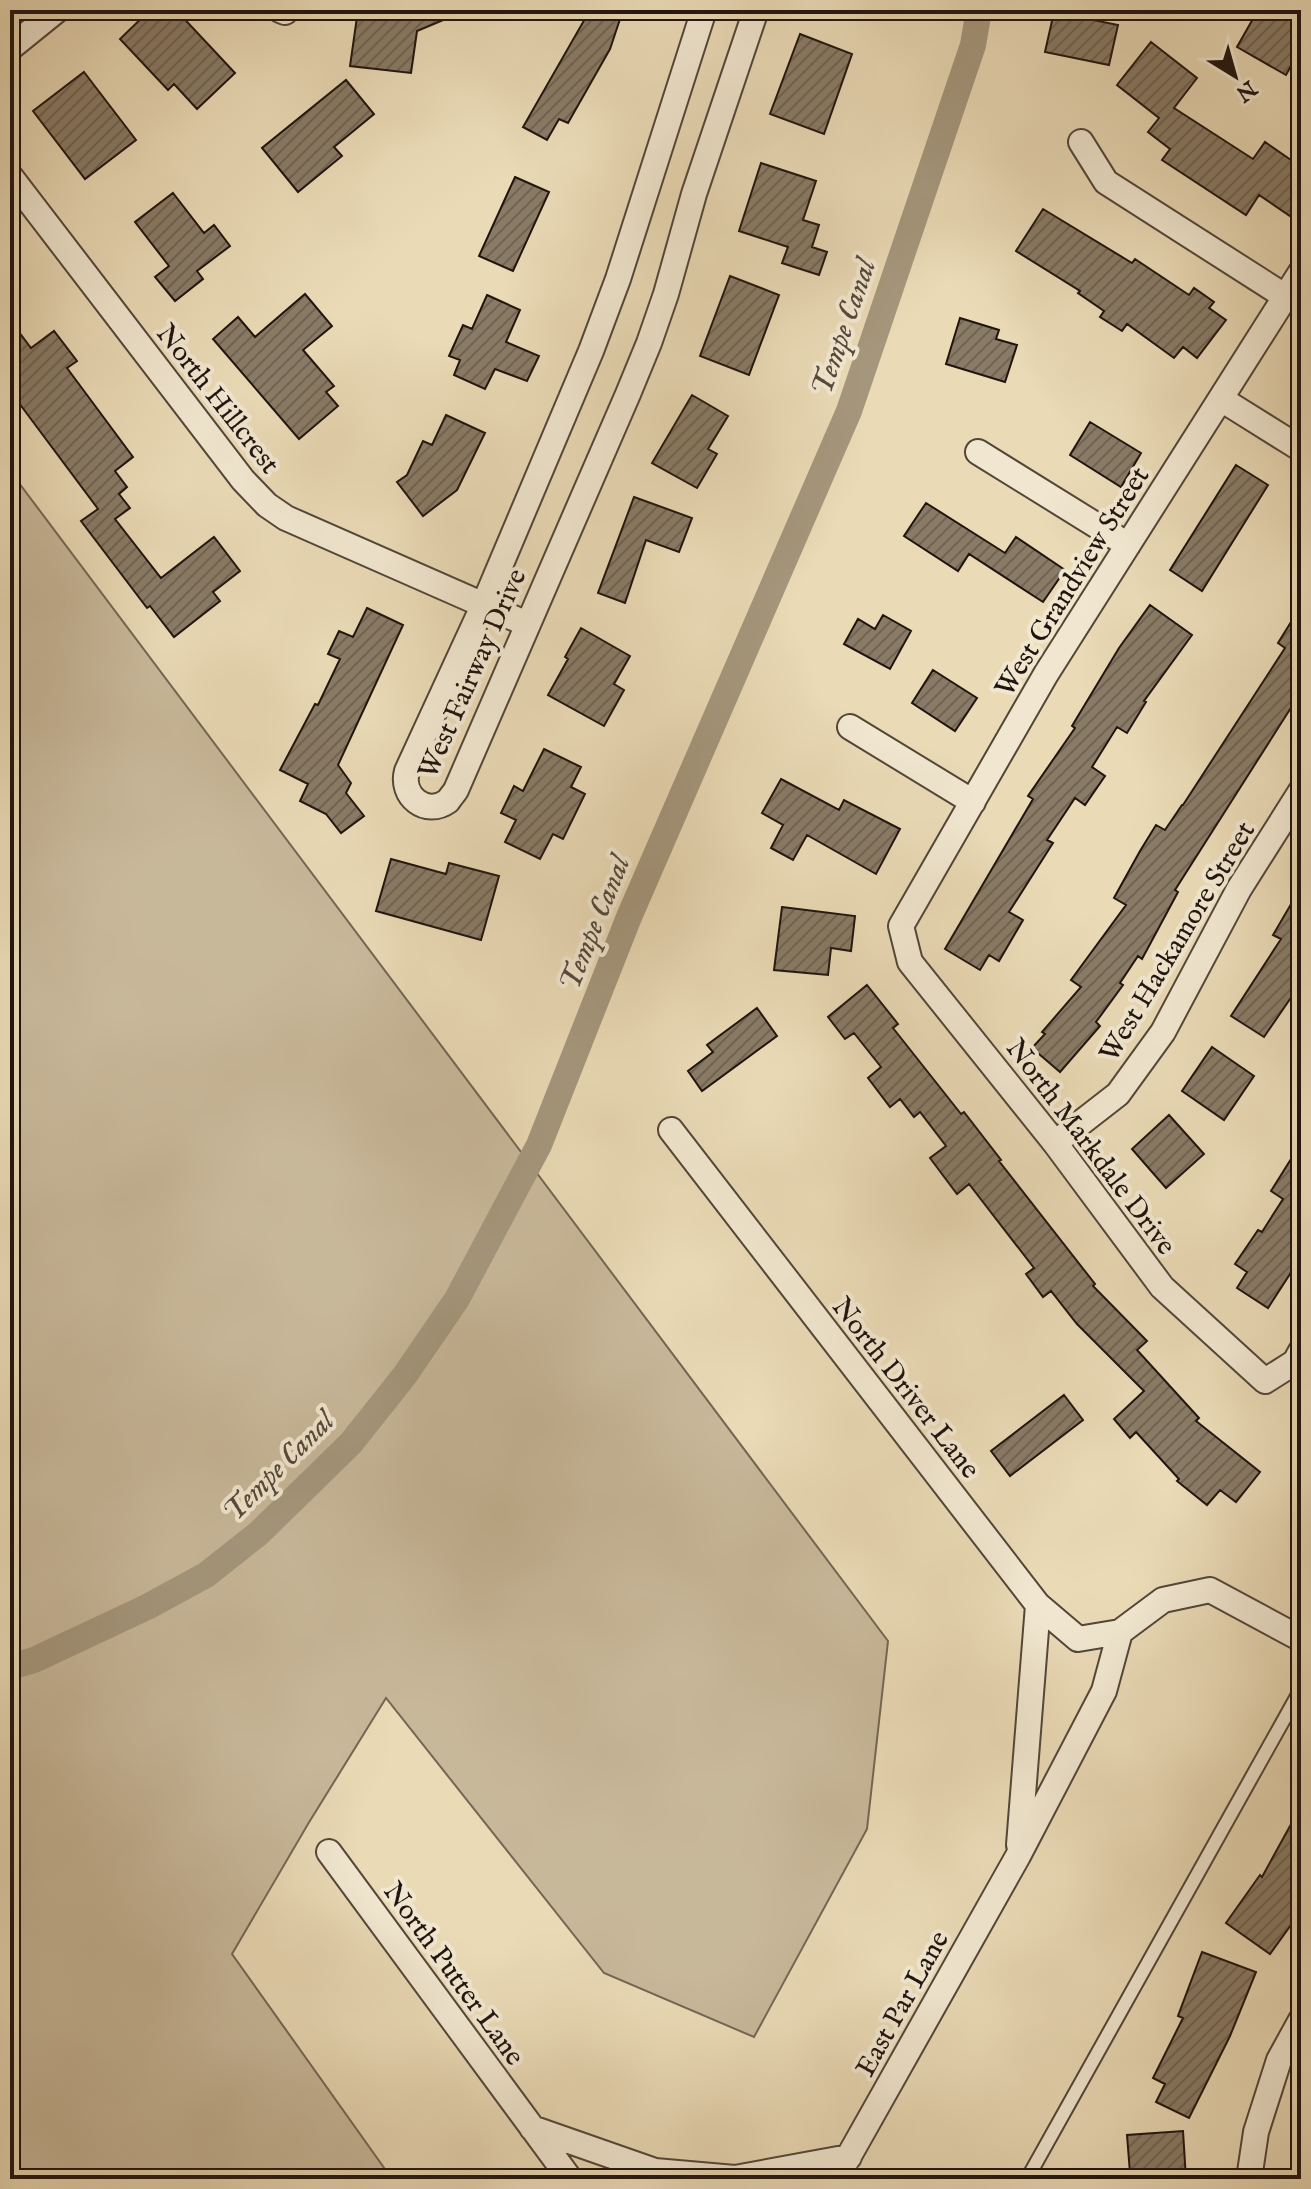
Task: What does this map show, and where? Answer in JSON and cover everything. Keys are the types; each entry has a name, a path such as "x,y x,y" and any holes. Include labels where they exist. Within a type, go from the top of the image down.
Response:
{"street":[{"path":"10,48 57,10"},
{"name":"West Fairway Drive","path":"704,10 618,279 591,351 484,604 407,771 404,782 409,795 420,803 439,805 456,790 649,343 694,194 756,10"},
{"path":"1081,142 1106,182 1286,297"},
{"name":"North Hillcrest","path":"10,176 243,480 267,505 286,518 527,624"},
{"name":"West Grandview Street","path":"901,926 1046,674 1301,272"},
{"path":"1221,399 1301,449"},
{"path":"978,452 1128,545"},
{"path":"850,727 973,802"},
{"name":"West Hackamore Street","path":"1055,1143 1118,1094 1163,1032 1239,889 1301,791"},
{"name":"North Markdale Drive","path":"901,926 910,962 1055,1143 1162,1287 1265,1381 1295,1362 1301,1351"},
{"name":"North Driver Lane","path":"671,1130 1038,1605 1078,1639 1120,1632"},
{"path":"1120,1632 1163,1600 1210,1590 1301,1639"},
{"name":"East Par Lane","path":"1018,1856 1038,1605"},
{"name":"East Par Lane","path":"836,2179 1018,1856 1104,1691 1120,1632"},
{"name":"North Putter Lane","path":"329,1852 570,2179"},
{"path":"1249,2179 1256,2132 1274,2074 1301,2020"},
{"path":"532,2128 655,2171 735,2178 849,2157"}],"lane":[{"path":"1027,2179 1301,1689"}],"shaded area":[{"path":"10,471 888,1641 867,1829 754,2037 604,1973 386,1698 232,1954 392,2179 10,2179"}],"building":[{"path":"150,10 176,10 235,73 197,109 174,84 168,90 120,39"},
{"path":"358,10 467,10 417,31 411,73 350,66"},
{"path":"590,10 623,10 610,49 568,123 559,119 547,140 523,127"},
{"path":"1258,10 1292,10 1301,15 1301,72 1291,66 1286,75 1237,47"},
{"path":"1054,12 1118,25 1109,65 1045,52"},
{"path":"800,34 852,54 824,134 770,114"},
{"path":"1151,42 1197,78 1174,108 1253,159 1265,142 1301,167 1301,200 1290,216 1259,195 1246,215 1162,160 1170,149 1148,132 1159,118 1117,85"},
{"path":"84,72 136,140 85,179 33,111"},
{"path":"346,80 374,114 334,147 342,156 298,192 262,148"},
{"path":"761,163 816,181 803,220 819,225 812,247 827,252 819,275 782,263 788,247 739,231"},
{"path":"515,177 549,192 513,271 479,256"},
{"path":"173,193 204,233 214,225 230,246 197,271 203,279 175,301 155,277 169,266 135,222"},
{"path":"1043,209 1132,263 1135,259 1189,295 1194,288 1214,302 1209,308 1226,320 1197,358 1183,347 1174,358 1127,324 1122,331 1100,317 1104,311 1078,293 1080,291 1016,251"},
{"path":"730,276 779,295 749,375 700,356"},
{"path":"305,294 332,326 303,350 334,386 326,392 338,406 299,439 213,339 238,317 255,337"},
{"path":"487,295 520,310 506,342 539,356 527,381 495,369 485,389 454,375 460,360 449,356 463,325 472,329"},
{"path":"960,318 999,330 996,339 1017,345 1005,382 946,364"},
{"path":"10,320 31,348 54,331 77,361 67,368 133,457 115,471 127,487 119,494 130,508 115,519 161,578 214,537 240,571 213,592 220,601 174,637 150,606 147,608 81,521 98,509 10,391"},
{"path":"692,395 728,416 708,449 717,454 697,488 652,463"},
{"path":"446,415 485,433 457,490 423,516 397,482 407,475 423,441 432,445"},
{"path":"1090,422 1141,453 1121,487 1070,455"},
{"path":"1236,465 1268,485 1202,591 1170,570"},
{"path":"634,497 692,518 679,552 646,540 625,603 598,593"},
{"path":"926,503 1005,553 1016,537 1065,570 1043,602 969,554 958,571 904,536"},
{"path":"1150,605 1192,635 1144,701 1127,733 1117,727 1092,767 1105,776 1085,805 1075,798 1047,840 1053,843 1009,912 1023,920 999,961 989,955 980,970 945,949 1033,799 1028,796 1075,728 1072,726 1119,648"},
{"path":"1301,606 1301,692 1175,890 1178,892 1142,959 1138,956 1120,983 1123,985 1096,1022 1100,1026 1060,1072 1032,1048 1081,987 1071,980 1126,905 1114,898 1140,851 1156,825 1165,830 1183,805 1285,648 1278,643"},
{"path":"367,608 403,625 338,765 351,783 346,793 364,816 341,833 326,814 300,801 308,784 280,770 315,704 318,705 340,659 328,654 339,631 353,637"},
{"path":"883,615 911,631 890,669 844,644 858,619 875,629"},
{"path":"581,628 630,656 614,684 624,690 604,726 548,695"},
{"path":"933,670 977,698 955,731 912,703"},
{"path":"544,749 581,767 571,787 585,794 563,839 553,834 540,859 505,842 516,820 501,813 514,786 523,791"},
{"path":"781,779 839,810 844,800 900,829 876,874 807,835 793,860 771,848 783,825 762,813"},
{"path":"391,859 446,874 449,863 499,876 481,940 376,911"},
{"path":"1301,887 1301,983 1264,1037 1231,1016 1281,939 1273,935"},
{"path":"782,907 855,916 851,951 831,948 828,975 774,970"},
{"path":"867,985 898,1024 893,1028 961,1114 964,1112 1095,1284 1093,1286 1147,1341 1137,1350 1199,1418 1196,1421 1260,1472 1236,1502 1220,1490 1207,1505 1177,1481 1179,1479 1136,1432 1130,1438 1114,1419 1144,1391 1077,1324 1051,1291 1043,1297 1026,1274 1034,1268 969,1184 957,1194 930,1158 946,1146 920,1112 914,1117 900,1099 890,1107 868,1078 881,1067 854,1033 845,1039 828,1017"},
{"path":"757,1008 777,1036 702,1091 688,1071 713,1052 707,1045"},
{"path":"1212,1047 1254,1076 1224,1120 1182,1091"},
{"path":"1169,1115 1204,1154 1166,1188 1132,1149"},
{"path":"1301,1143 1301,1257 1268,1308 1237,1288 1247,1272 1235,1264 1258,1230 1262,1232 1283,1199 1271,1191"},
{"path":"1064,1395 1083,1420 1010,1476 991,1451"},
{"path":"1301,1806 1301,1911 1270,1954 1226,1923 1260,1875 1262,1877"},
{"path":"1202,1952 1256,1972 1230,2036 1189,2118 1156,2102 1165,2084 1153,2078 1183,2018 1178,2016"},
{"path":"1183,2131 1186,2179 1153,2179 1153,2171 1130,2173 1127,2135"}],"waterway":[{"name":"Tempe Canal","path":"10,1667 34,1660 147,1607 206,1575 259,1533 351,1443 405,1375 457,1299 539,1145 629,917 849,411 973,45 979,10"}]}
